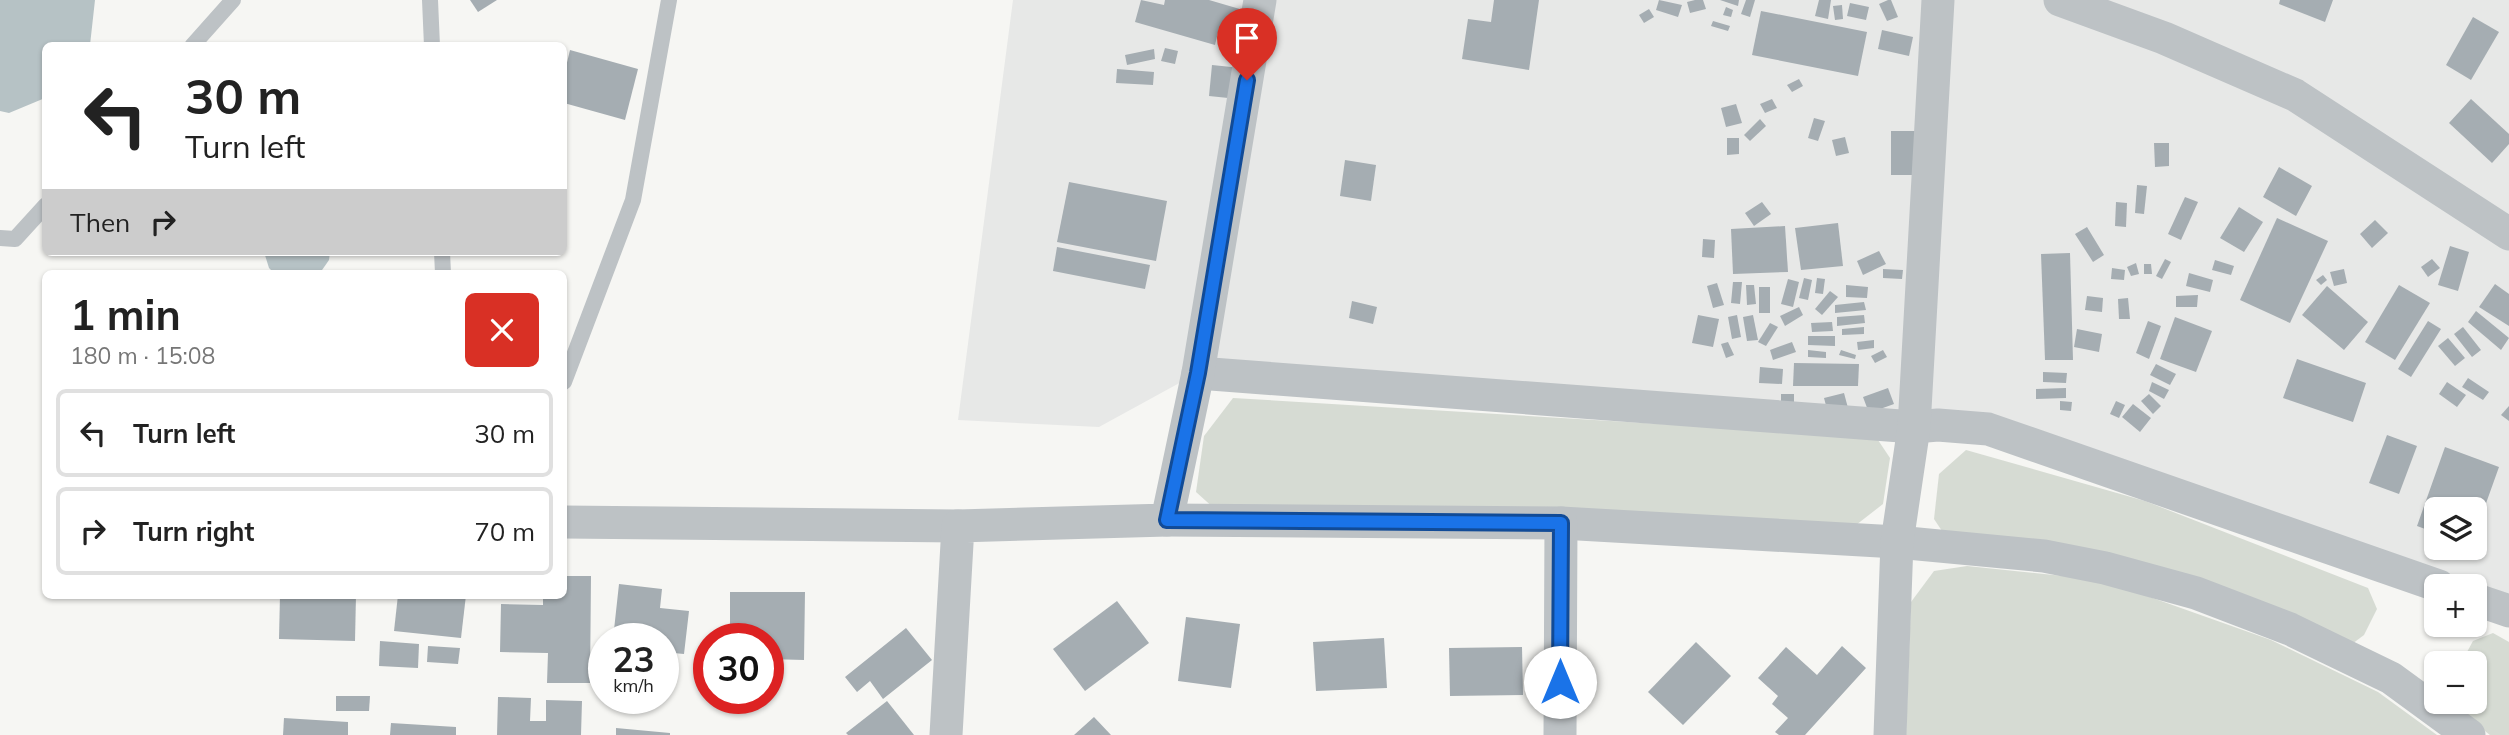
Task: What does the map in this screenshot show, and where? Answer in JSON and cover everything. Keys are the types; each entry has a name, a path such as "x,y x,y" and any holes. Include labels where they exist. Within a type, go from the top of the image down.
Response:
{"street":[{"path":"1167,520 1198,373 1260,0"},
{"path":"1890,735 1897,542 1914,426 1938,0"},
{"path":"2060,0 2164,38 2295,94 2509,234"},
{"path":"1198,373 1914,426 1988,429 2424,581"},
{"path":"567,522 958,526 1167,520 1561,523 1897,542 2045,556 2105,568 2196,593 2290,629 2391,678 2469,735"},
{"path":"1560,735 1561,523"},
{"path":"946,735 958,526"},
{"path":"2487,603 2509,611"}],"lane":[{"path":"196,42 233,0"},
{"path":"430,0 432,42"},
{"path":"567,374 633,200 669,0"},
{"path":"0,239 15,239 42,209"}],"shaded area":[{"path":"0,0 95,0 90,42 42,42 42,99 9,113 0,111"},
{"path":"1013,0 2509,0 2509,603 2487,592 2487,574 2426,574 1991,425 1205,369 1099,427 958,420"},
{"path":"265,256 330,256 322,270 269,268"},
{"path":"1233,398 1876,437 1890,458 1883,504 1847,532 1216,510 1196,492 1204,436"},
{"path":"1966,450 2145,501 2368,588 2377,609 2364,635 2348,647 1944,534 1934,519 1939,474"},
{"path":"1967,566 2102,580 2271,640 2378,692 2437,735 1906,735 1911,602 1934,571"},
{"path":"2493,633 2509,642 2509,735 2490,735 2463,714 2487,714 2487,651 2468,651 2473,641"}],"building":[{"path":"470,0 497,0 478,12"},
{"path":"1141,0 1164,5 1165,0 1209,0 1250,12 1244,35 1219,28 1215,45 1135,22"},
{"path":"1494,0 1539,0 1529,70 1462,59 1468,19 1491,22"},
{"path":"1659,0 1682,5 1678,17 1656,10"},
{"path":"1703,0 1706,9 1690,13 1687,2"},
{"path":"1720,0 1739,0 1738,6"},
{"path":"1746,0 1755,0 1750,17 1741,14"},
{"path":"1819,0 1831,0 1828,19 1815,16"},
{"path":"1891,0 1898,17 1887,21 1879,4"},
{"path":"2280,0 2333,0 2325,22 2279,4"},
{"path":"1850,3 1869,7 1866,20 1847,16"},
{"path":"1842,5 1843,19 1835,20 1833,6"},
{"path":"1726,7 1733,10 1731,17 1723,15"},
{"path":"1649,9 1654,17 1644,23 1639,15"},
{"path":"1761,11 1867,32 1858,76 1752,55"},
{"path":"2473,17 2499,32 2471,80 2446,65"},
{"path":"1713,21 1730,26 1728,31 1711,26"},
{"path":"1882,30 1913,37 1909,56 1878,49"},
{"path":"1165,48 1178,51 1175,64 1161,61"},
{"path":"1154,49 1155,59 1127,65 1125,55"},
{"path":"570,50 638,69 625,120 567,104 567,62"},
{"path":"1212,65 1241,68 1238,99 1209,96"},
{"path":"1117,69 1154,72 1153,85 1116,83"},
{"path":"1799,79 1803,86 1792,92 1787,85"},
{"path":"1772,99 1777,108 1765,113 1760,104"},
{"path":"2471,99 2509,134 2509,144 2492,163 2449,123"},
{"path":"1736,104 1742,123 1726,127 1721,108"},
{"path":"1814,118 1825,121 1818,141 1808,138"},
{"path":"1760,119 1766,126 1750,141 1744,135"},
{"path":"1891,131 1918,131 1918,175 1891,175"},
{"path":"1845,137 1849,153 1836,156 1832,140"},
{"path":"1727,138 1739,138 1739,154 1727,155"},
{"path":"2154,143 2169,143 2169,166 2155,167"},
{"path":"1345,160 1376,165 1371,201 1340,196"},
{"path":"2279,167 2312,186 2296,216 2263,197"},
{"path":"1069,182 1167,201 1156,261 1057,242"},
{"path":"2137,185 2147,186 2144,214 2135,213"},
{"path":"2185,197 2198,202 2181,240 2168,234"},
{"path":"1762,202 1771,214 1754,226 1745,213"},
{"path":"2116,202 2127,203 2126,227 2115,226"},
{"path":"2239,207 2263,222 2244,252 2220,238"},
{"path":"2277,218 2328,241 2290,323 2240,300"},
{"path":"2375,220 2388,233 2372,248 2360,234"},
{"path":"1838,223 1843,266 1801,270 1795,228"},
{"path":"1785,226 1788,272 1733,274 1731,229"},
{"path":"2087,227 2104,255 2093,262 2075,234"},
{"path":"1703,239 1715,240 1714,258 1702,257"},
{"path":"2450,246 2469,252 2458,291 2438,285"},
{"path":"1057,247 1150,265 1145,289 1053,271"},
{"path":"1879,251 1886,264 1863,275 1857,261"},
{"path":"2070,253 2073,360 2045,360 2041,254"},
{"path":"2165,259 2171,262 2162,279 2156,276"},
{"path":"2432,259 2440,268 2428,277 2421,267"},
{"path":"2215,260 2234,266 2231,275 2212,270"},
{"path":"2136,263 2139,274 2131,276 2127,267"},
{"path":"2144,264 2151,264 2152,274 2144,274"},
{"path":"2112,268 2125,270 2124,280 2111,279"},
{"path":"1883,269 1903,270 1902,279 1883,278"},
{"path":"2344,269 2347,283 2334,286 2330,272"},
{"path":"2189,273 2213,280 2210,292 2186,286"},
{"path":"2323,275 2327,280 2321,285 2316,280"},
{"path":"1804,278 1812,280 1808,300 1799,298"},
{"path":"1817,278 1825,279 1823,294 1815,293"},
{"path":"1788,279 1799,282 1793,307 1781,304"},
{"path":"1733,282 1742,282 1740,304 1731,303"},
{"path":"1717,283 1724,305 1713,308 1707,286"},
{"path":"2495,284 2509,294 2509,326 2479,307"},
{"path":"1746,285 1754,285 1756,304 1747,305"},
{"path":"1846,285 1868,287 1867,298 1846,297"},
{"path":"2399,285 2430,303 2395,360 2365,342"},
{"path":"2327,286 2368,322 2344,350 2302,315"},
{"path":"1759,287 1770,287 1770,313 1759,313"},
{"path":"1830,291 1838,297 1822,315 1815,309"},
{"path":"2198,295 2197,307 2176,307 2176,296"},
{"path":"2087,296 2103,298 2102,312 2085,310"},
{"path":"2128,298 2130,319 2119,319 2118,299"},
{"path":"1352,301 1377,307 1373,324 1349,318"},
{"path":"1864,302 1866,310 1835,313 1835,305"},
{"path":"1799,307 1803,315 1785,326 1780,316"},
{"path":"2476,311 2509,338 2501,350 2468,322"},
{"path":"1698,315 1719,319 1713,347 1692,343"},
{"path":"1737,315 1741,337 1732,339 1728,317"},
{"path":"1753,315 1758,340 1747,341 1743,317"},
{"path":"1864,315 1865,323 1837,326 1837,317"},
{"path":"2175,317 2212,331 2196,372 2160,359"},
{"path":"2148,321 2161,326 2149,359 2136,353"},
{"path":"2428,321 2441,329 2411,377 2398,369"},
{"path":"1832,322 1833,331 1812,332 1811,323"},
{"path":"1770,323 1778,327 1766,346 1758,342"},
{"path":"1864,327 1864,334 1842,335 1842,329"},
{"path":"2463,327 2481,350 2472,357 2454,334"},
{"path":"2077,329 2102,334 2099,352 2074,347"},
{"path":"1808,336 1835,336 1835,346 1808,345"},
{"path":"2448,338 2465,358 2455,366 2438,346"},
{"path":"1874,340 1874,348 1858,350 1857,342"},
{"path":"1728,342 1734,355 1726,358 1721,344"},
{"path":"1792,342 1796,352 1773,360 1770,350"},
{"path":"1808,350 1826,352 1826,358 1808,357"},
{"path":"1841,350 1856,355 1855,359 1839,355"},
{"path":"1883,350 1887,357 1875,363 1871,356"},
{"path":"2297,359 2366,383 2353,422 2283,398"},
{"path":"1794,363 1859,364 1858,386 1793,386"},
{"path":"2156,364 2176,374 2170,385 2150,375"},
{"path":"1760,367 1783,369 1782,384 1759,383"},
{"path":"2043,372 2067,373 2066,383 2043,382"},
{"path":"2468,378 2489,392 2483,400 2462,387"},
{"path":"2152,382 2169,390 2164,399 2149,391"},
{"path":"2447,382 2466,395 2457,407 2439,394"},
{"path":"1888,388 1894,404 1869,413 1863,397"},
{"path":"2066,388 2066,398 2036,399 2036,389"},
{"path":"1844,393 1848,408 1828,413 1824,398"},
{"path":"1781,394 1794,394 1794,405 1781,405"},
{"path":"2149,394 2161,406 2153,414 2141,401"},
{"path":"2060,401 2072,402 2071,411 2060,410"},
{"path":"2116,401 2125,405 2119,418 2110,414"},
{"path":"2133,404 2151,418 2140,432 2122,417"},
{"path":"2509,406 2509,421 2501,415"},
{"path":"2387,435 2417,446 2399,494 2369,483"},
{"path":"2445,447 2499,467 2487,500 2487,497 2427,497"},
{"path":"2424,506 2424,529 2417,526"},
{"path":"567,576 591,576 588,683 547,683 548,653 500,652 501,604 543,605 543,599 567,599"},
{"path":"619,584 662,589 660,608 689,611 684,654 679,654 679,623 615,623"},
{"path":"730,592 805,592 804,660 784,659 784,623 730,623"},
{"path":"280,599 356,599 355,641 279,639"},
{"path":"398,599 466,599 461,638 394,631"},
{"path":"1117,601 1149,643 1085,691 1053,649"},
{"path":"1186,617 1240,624 1231,688 1178,681"},
{"path":"906,628 932,660 883,699 870,681 857,692 845,677"},
{"path":"1384,638 1387,688 1316,691 1313,642"},
{"path":"380,641 419,644 418,668 379,666"},
{"path":"1696,642 1731,676 1683,725 1648,692"},
{"path":"428,646 460,648 458,664 427,662"},
{"path":"1842,646 1866,668 1805,735 1779,735 1775,732 1788,718 1772,704 1778,696 1758,678 1786,647 1817,675"},
{"path":"1522,647 1523,695 1450,696 1449,648"},
{"path":"336,696 370,696 369,711 336,711"},
{"path":"498,697 531,698 530,721 546,721 546,700 582,701 581,735 497,735"},
{"path":"887,701 914,735 846,733"},
{"path":"1094,717 1111,735 1074,735"},
{"path":"284,718 348,722 348,735 283,735"},
{"path":"391,723 456,727 456,735 390,735"},
{"path":"616,728 670,733 670,735 616,735"}],"route":[{"path":"1247,80 1198,373 1167,520 1561,523 1560,682"}]}
